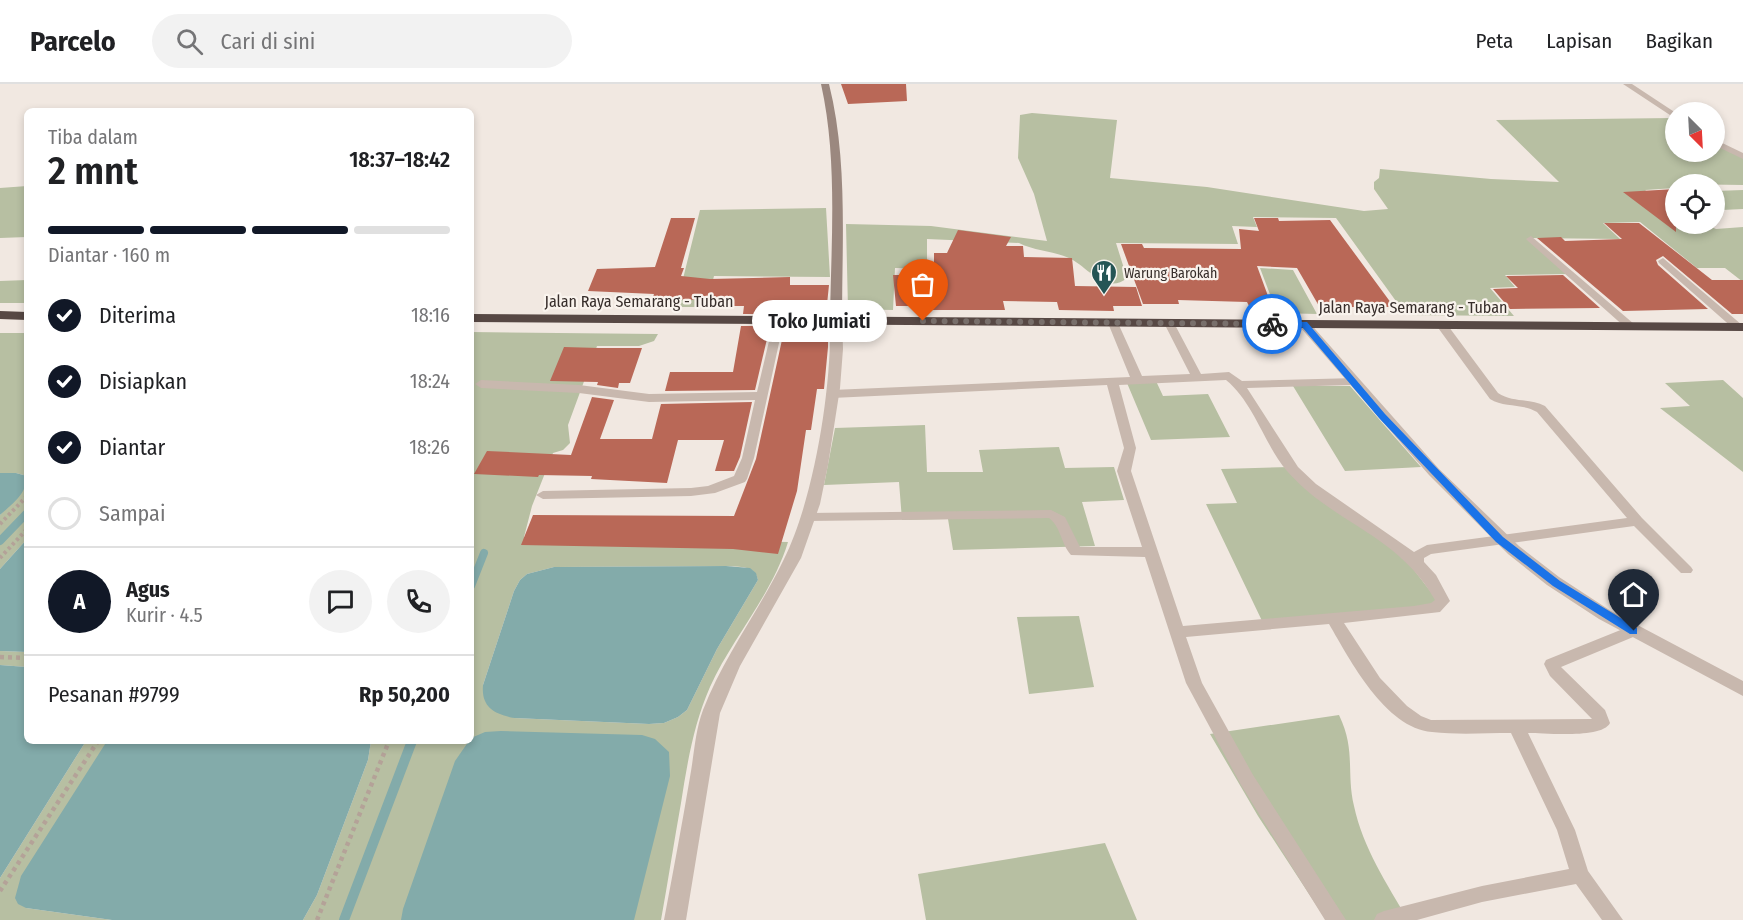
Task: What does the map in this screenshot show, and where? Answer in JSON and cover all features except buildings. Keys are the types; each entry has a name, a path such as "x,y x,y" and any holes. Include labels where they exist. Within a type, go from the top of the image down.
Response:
{"highway":[{"path":"0,315 24,316"},
{"name":"Jalan Raya Semarang - Tuban","path":"474,318 1741,327"}],"street":[{"path":"675,920 711,713 731,666 793,558 808,517 822,465 837,349 837,210 832,113 825,84"},
{"path":"1304,324 1442,481 1500,539 1556,583 1634,631 1743,689"}],"lane":[{"path":"1628,84 1665,109"},
{"path":"1725,147 1743,156"},
{"path":"1532,239 1630,326"},
{"path":"1663,261 1741,327"},
{"path":"543,495 691,492 729,484 740,478 745,471 779,320"},
{"path":"1113,323 1137,379"},
{"path":"1169,323 1197,377"},
{"path":"1442,325 1494,396 1503,402 1530,404 1541,409 1637,521 1686,570"},
{"path":"832,394 1229,376 1239,385 1280,453 1293,470 1313,487 1402,549 1417,564 1440,595 1442,604 1426,610 1178,632"},
{"path":"1112,380 1130,448 1125,471 1194,683 1247,780 1336,920"},
{"path":"1239,385 1352,381"},
{"path":"481,384 579,389 649,398 762,396"},
{"path":"808,517 1051,514 1061,520 1068,545 1076,552 1150,552"},
{"path":"1417,564 1417,556 1427,550 1637,521"},
{"path":"1334,619 1354,652 1393,704 1411,720 1430,726 1583,727 1602,723 1599,714 1556,672 1552,664 1634,631"},
{"path":"1516,726 1566,830 1580,874 1613,920"},
{"path":"1384,920 1482,894 1580,874"}],"path":[{"path":"0,524 24,499"},
{"path":"0,558 24,532"},
{"path":"0,657 24,658"},
{"path":"0,891 96,744"},
{"path":"317,920 387,744"}],"green space":[{"path":"1032,113 1117,120 1110,178 1207,187 1364,211 1388,209 1374,189 1374,182 1379,178 1380,169 1491,179 1559,182 1496,120 1665,118 1665,162 1725,162 1725,148 1743,158 1743,185 1725,185 1725,174 1665,174 1665,189 1645,190 1661,201 1665,207 1665,234 1725,234 1725,228 1743,227 1743,282 1725,268 1697,268 1640,222 1603,223 1620,239 1529,238 1569,274 1505,275 1515,287 1490,288 1514,316 1406,315 1336,218 1253,217 1257,227 1232,226 1238,244 1116,243 1127,278 1119,283 1104,281 1069,258 1019,243 927,239 927,269 895,268 893,310 848,309 846,224 931,226 1047,241 1034,194 1018,158 1020,115"},
{"path":"24,186 24,237 0,238 0,188"},
{"path":"1743,190 1743,209 1725,210 1725,191"},
{"path":"826,208 830,277 714,276 706,307 676,307 700,210"},
{"path":"1260,268 1293,270 1317,314 1277,313"},
{"path":"24,280 24,303 0,303 0,281"},
{"path":"474,332 658,334 654,341 639,346 597,346 568,425 570,443 563,450 553,453 532,506 524,537 788,542 772,580 710,687 695,729 661,920 303,920 317,895 368,760 371,744 474,744","holes":["554,567 741,567 754,572 758,580 717,649 687,710 678,717 664,723 649,724 514,718 483,685 514,591 520,580 527,574"]},
{"path":"0,333 24,333 24,475 0,473"},
{"path":"1723,380 1743,398 1743,472 1660,408 1690,406 1665,383"},
{"path":"1156,381 1163,396 1208,394 1230,437 1151,440 1127,383"},
{"path":"1293,386 1350,386 1421,467 1345,471"},
{"path":"925,425 927,472 983,472 979,450 1059,447 1065,468 1114,467 1124,500 1082,502 1095,546 953,550 948,519 902,520 899,482 824,485 835,428"},
{"path":"1290,467 1394,544 1441,605 1264,625 1206,504 1237,503 1221,469"},
{"path":"24,488 24,542 0,569 0,515"},
{"path":"1079,616 1094,687 1029,694 1017,617"},
{"path":"0,651 24,652 24,667 0,665"},
{"path":"1339,715 1347,739 1352,794 1363,836 1376,865 1408,920 1326,920 1258,816 1210,734"},
{"path":"84,744 106,744 26,908 112,920 0,920 0,878"},
{"path":"1105,843 1137,920 926,920 918,874"}],"water":[{"path":"0,473 24,475 22,493 0,515"},
{"path":"24,542 24,652 0,651 0,569"},
{"path":"726,566 750,568 756,573 758,580 717,649 687,710 678,717 664,723 649,724 514,718 495,712 484,699 483,685 514,591 520,580 527,574 554,567"},
{"path":"0,665 24,667 24,744 84,744 0,878"},
{"path":"485,732 642,735 655,739 669,752 670,776 634,920 401,920 455,761 467,744 474,744 474,737"},
{"path":"105,744 371,744 368,760 317,895 303,920 112,920 26,908 18,904 15,898 21,876"}],"waterway":[{"path":"0,541 24,516"},
{"path":"474,578 484,553"},
{"path":"344,920 411,744"}],"way so far":[{"path":"923,321 1272,324"}],"place":[{"name":"Warung Barokah","path":"1104,296"},
{"name":"Toko Jumiati","path":"923,321"}],"route":[{"path":"1272,324 1304,324 1382,416 1480,521 1529,564 1634,631"}]}
